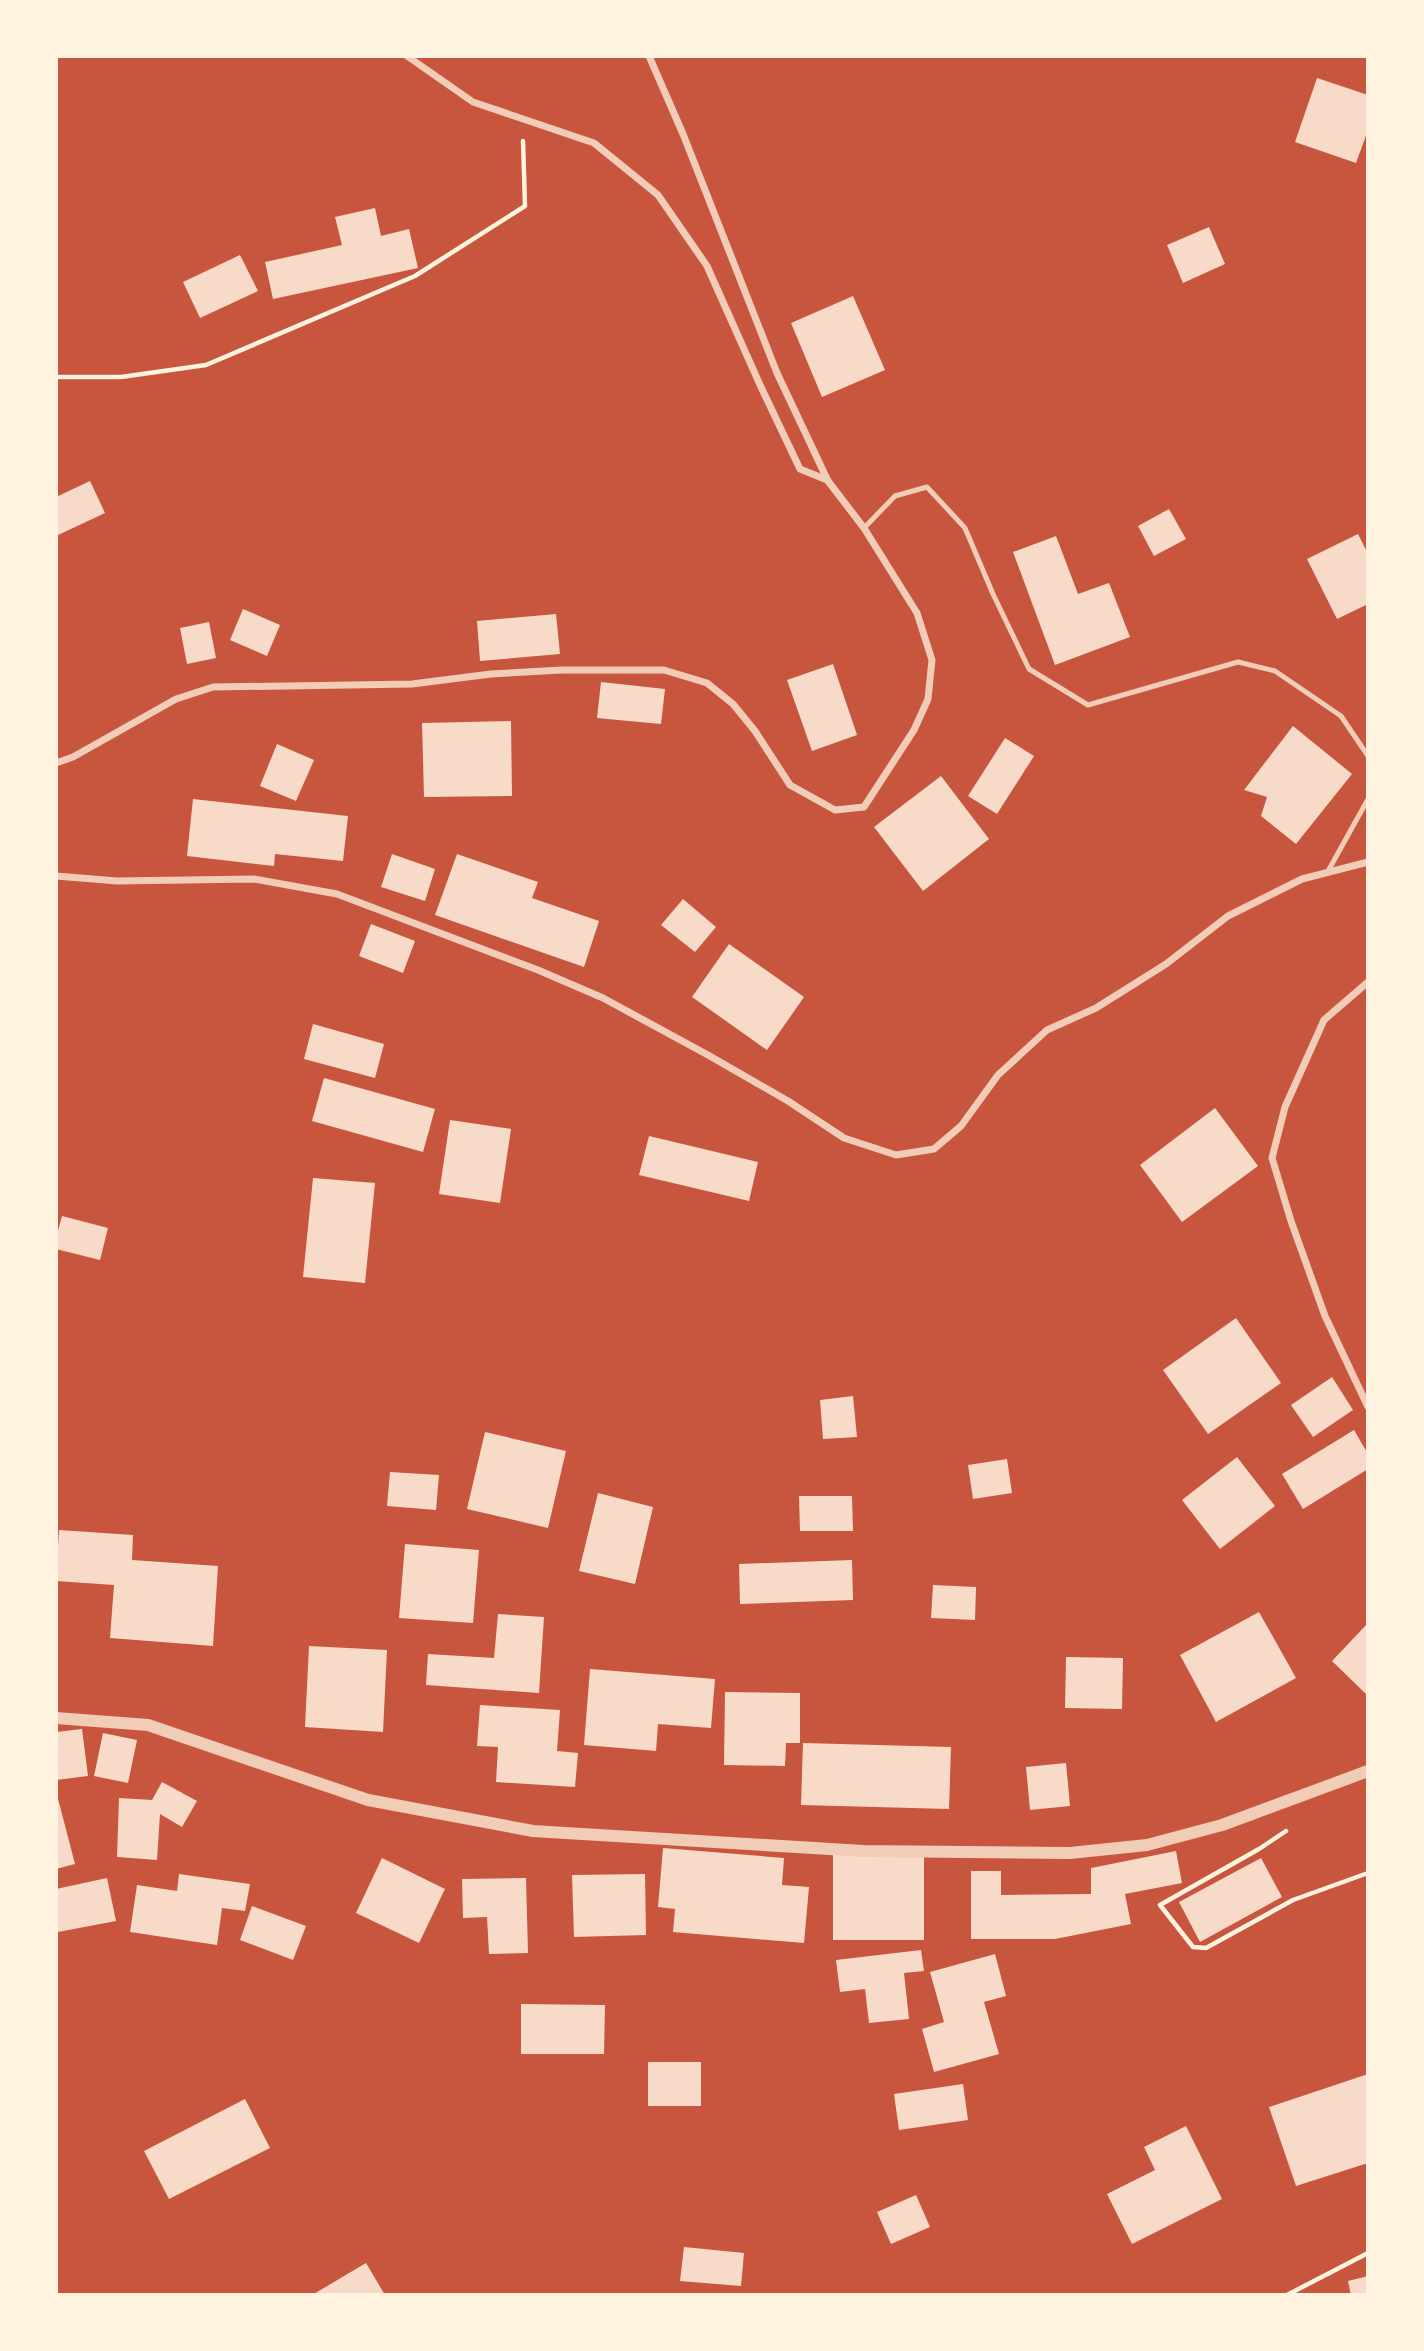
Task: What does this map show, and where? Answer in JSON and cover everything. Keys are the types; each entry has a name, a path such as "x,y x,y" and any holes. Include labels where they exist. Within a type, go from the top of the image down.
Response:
{"street":[{"path":"407,56 473,102 594,143 658,195 707,266 800,469 828,481"},
{"path":"56,763 73,757 176,699 213,687 412,684 491,674 562,670 664,670 707,683 733,704 755,731 790,785 835,810 864,807 914,730 928,699 932,660 917,613 864,528 828,481 777,373 684,134 649,56"},
{"path":"56,876 117,881 254,879 337,894 463,941 603,998 765,1088 844,1138 896,1155 934,1149 961,1126 998,1076 1047,1030 1096,1008 1166,964 1228,916 1302,879 1368,862"},
{"path":"1368,982 1324,1020 1285,1107 1272,1158 1325,1316 1368,1408"},
{"path":"56,1718 148,1725 369,1800 533,1831 863,1851 1070,1853 1147,1845 1222,1825 1368,1771"}],"lane":[{"path":"864,528 895,496 927,487 965,528 993,594 1030,669 1088,705 1238,662 1275,671 1341,716 1368,756"},
{"path":"1327,873 1368,799"}],"path":[{"path":"56,377 121,377 206,365 415,276 525,206 522,119"},
{"path":"1297,1799 1292,1826 1160,1906 1194,1947 1206,1948 1293,1900 1368,1873"},
{"path":"1287,2295 1368,2253"}],"building":[{"path":"1317,78 1368,95 1368,130 1356,163 1295,142"},
{"path":"375,208 381,236 409,229 418,268 273,299 265,262 342,245 335,217"},
{"path":"1209,227 1225,264 1183,283 1167,245"},
{"path":"240,255 258,291 200,318 183,282"},
{"path":"853,296 885,370 822,397 791,323"},
{"path":"90,481 105,513 56,536 56,497"},
{"path":"1169,509 1186,539 1154,556 1138,526"},
{"path":"1358,534 1368,554 1368,604 1337,619 1307,559"},
{"path":"1056,536 1078,594 1109,583 1130,637 1055,665 1013,552"},
{"path":"243,609 280,625 267,656 230,640"},
{"path":"556,614 560,654 480,661 477,621"},
{"path":"209,622 216,658 187,664 180,628"},
{"path":"833,664 857,735 812,751 787,680"},
{"path":"601,682 665,689 661,724 597,718"},
{"path":"511,721 512,796 424,797 422,723"},
{"path":"1293,726 1352,774 1296,844 1261,816 1267,797 1244,790"},
{"path":"1005,738 1034,756 997,814 968,796"},
{"path":"277,744 314,760 296,801 260,786"},
{"path":"941,776 989,839 923,891 874,827"},
{"path":"193,799 348,816 343,861 275,854 274,866 187,856"},
{"path":"392,854 435,869 425,901 381,887"},
{"path":"457,854 538,882 532,898 599,921 584,967 435,915"},
{"path":"683,899 716,927 695,952 661,925"},
{"path":"371,924 415,941 403,973 359,956"},
{"path":"729,944 804,997 767,1050 692,997"},
{"path":"313,1024 384,1044 375,1078 304,1059"},
{"path":"324,1078 435,1109 423,1152 312,1121"},
{"path":"1215,1108 1258,1166 1182,1222 1140,1165"},
{"path":"450,1120 511,1129 500,1203 439,1194"},
{"path":"649,1136 758,1162 749,1201 639,1175"},
{"path":"313,1178 375,1183 365,1283 303,1277"},
{"path":"62,1216 108,1228 100,1260 56,1249"},
{"path":"1236,1318 1281,1383 1208,1434 1163,1370"},
{"path":"1332,1377 1353,1410 1313,1437 1291,1405"},
{"path":"853,1396 857,1437 823,1439 820,1400"},
{"path":"1354,1430 1368,1454 1368,1469 1303,1509 1282,1474"},
{"path":"485,1432 566,1451 548,1528 467,1509"},
{"path":"1237,1457 1275,1506 1220,1549 1182,1500"},
{"path":"1007,1459 1012,1493 973,1499 968,1465"},
{"path":"390,1472 439,1475 436,1510 387,1506"},
{"path":"598,1493 653,1507 635,1584 579,1571"},
{"path":"799,1496 852,1496 853,1531 800,1531"},
{"path":"59,1530 133,1535 132,1560 218,1566 213,1646 110,1638 114,1585 56,1581"},
{"path":"405,1544 479,1550 473,1623 399,1618"},
{"path":"852,1560 853,1600 740,1604 739,1564"},
{"path":"933,1585 976,1587 975,1620 931,1618"},
{"path":"1259,1612 1296,1678 1216,1722 1180,1655"},
{"path":"498,1614 544,1617 539,1693 426,1685 428,1654 494,1658"},
{"path":"1368,1623 1368,1696 1332,1661"},
{"path":"309,1646 387,1650 383,1732 305,1727"},
{"path":"1066,1657 1123,1658 1122,1709 1065,1708"},
{"path":"590,1669 715,1679 711,1728 658,1724 656,1751 584,1745"},
{"path":"725,1692 800,1693 800,1743 786,1743 785,1766 724,1765"},
{"path":"480,1705 560,1710 557,1751 578,1753 575,1787 496,1782 498,1747 477,1746"},
{"path":"82,1729 88,1776 56,1780 56,1732"},
{"path":"103,1733 137,1740 128,1783 94,1776"},
{"path":"803,1743 951,1747 949,1809 801,1805"},
{"path":"1066,1763 1070,1806 1030,1810 1026,1767"},
{"path":"162,1782 197,1801 182,1827 160,1814 157,1860 117,1857 119,1798 152,1800"},
{"path":"56,1791 75,1864 56,1869"},
{"path":"663,1848 784,1858 782,1885 809,1887 804,1943 673,1932 675,1909 658,1907"},
{"path":"1176,1851 1182,1883 1125,1894 1131,1924 1055,1939 971,1939 971,1871 1001,1871 1001,1895 1091,1894 1091,1868"},
{"path":"833,1853 924,1853 924,1940 833,1940"},
{"path":"382,1858 445,1889 419,1943 356,1913"},
{"path":"1261,1858 1282,1897 1200,1942 1179,1902"},
{"path":"179,1874 250,1884 245,1911 222,1908 217,1945 130,1932 137,1885 177,1891"},
{"path":"645,1874 646,1935 574,1937 572,1875"},
{"path":"107,1878 116,1921 58,1932 56,1889"},
{"path":"526,1878 528,1953 489,1954 487,1917 463,1918 462,1879"},
{"path":"252,1906 306,1926 293,1960 240,1940"},
{"path":"921,1950 924,1971 904,1973 909,2019 869,2023 865,1989 840,1992 836,1960"},
{"path":"995,1954 1006,1996 984,2002 999,2054 934,2072 922,2029 944,2022 930,1972"},
{"path":"521,2004 605,2005 604,2054 521,2054"},
{"path":"648,2062 701,2062 701,2106 648,2106"},
{"path":"1368,2074 1368,2163 1296,2186 1269,2107"},
{"path":"963,2084 968,2120 899,2130 894,2094"},
{"path":"245,2099 270,2148 169,2199 144,2151"},
{"path":"1186,2126 1222,2199 1132,2244 1107,2194 1155,2170 1144,2147"},
{"path":"916,2195 930,2227 891,2244 877,2212"},
{"path":"684,2247 744,2253 741,2286 680,2281"},
{"path":"366,2263 385,2295 312,2295"},
{"path":"1368,2276 1368,2295 1351,2295 1348,2281"}]}
